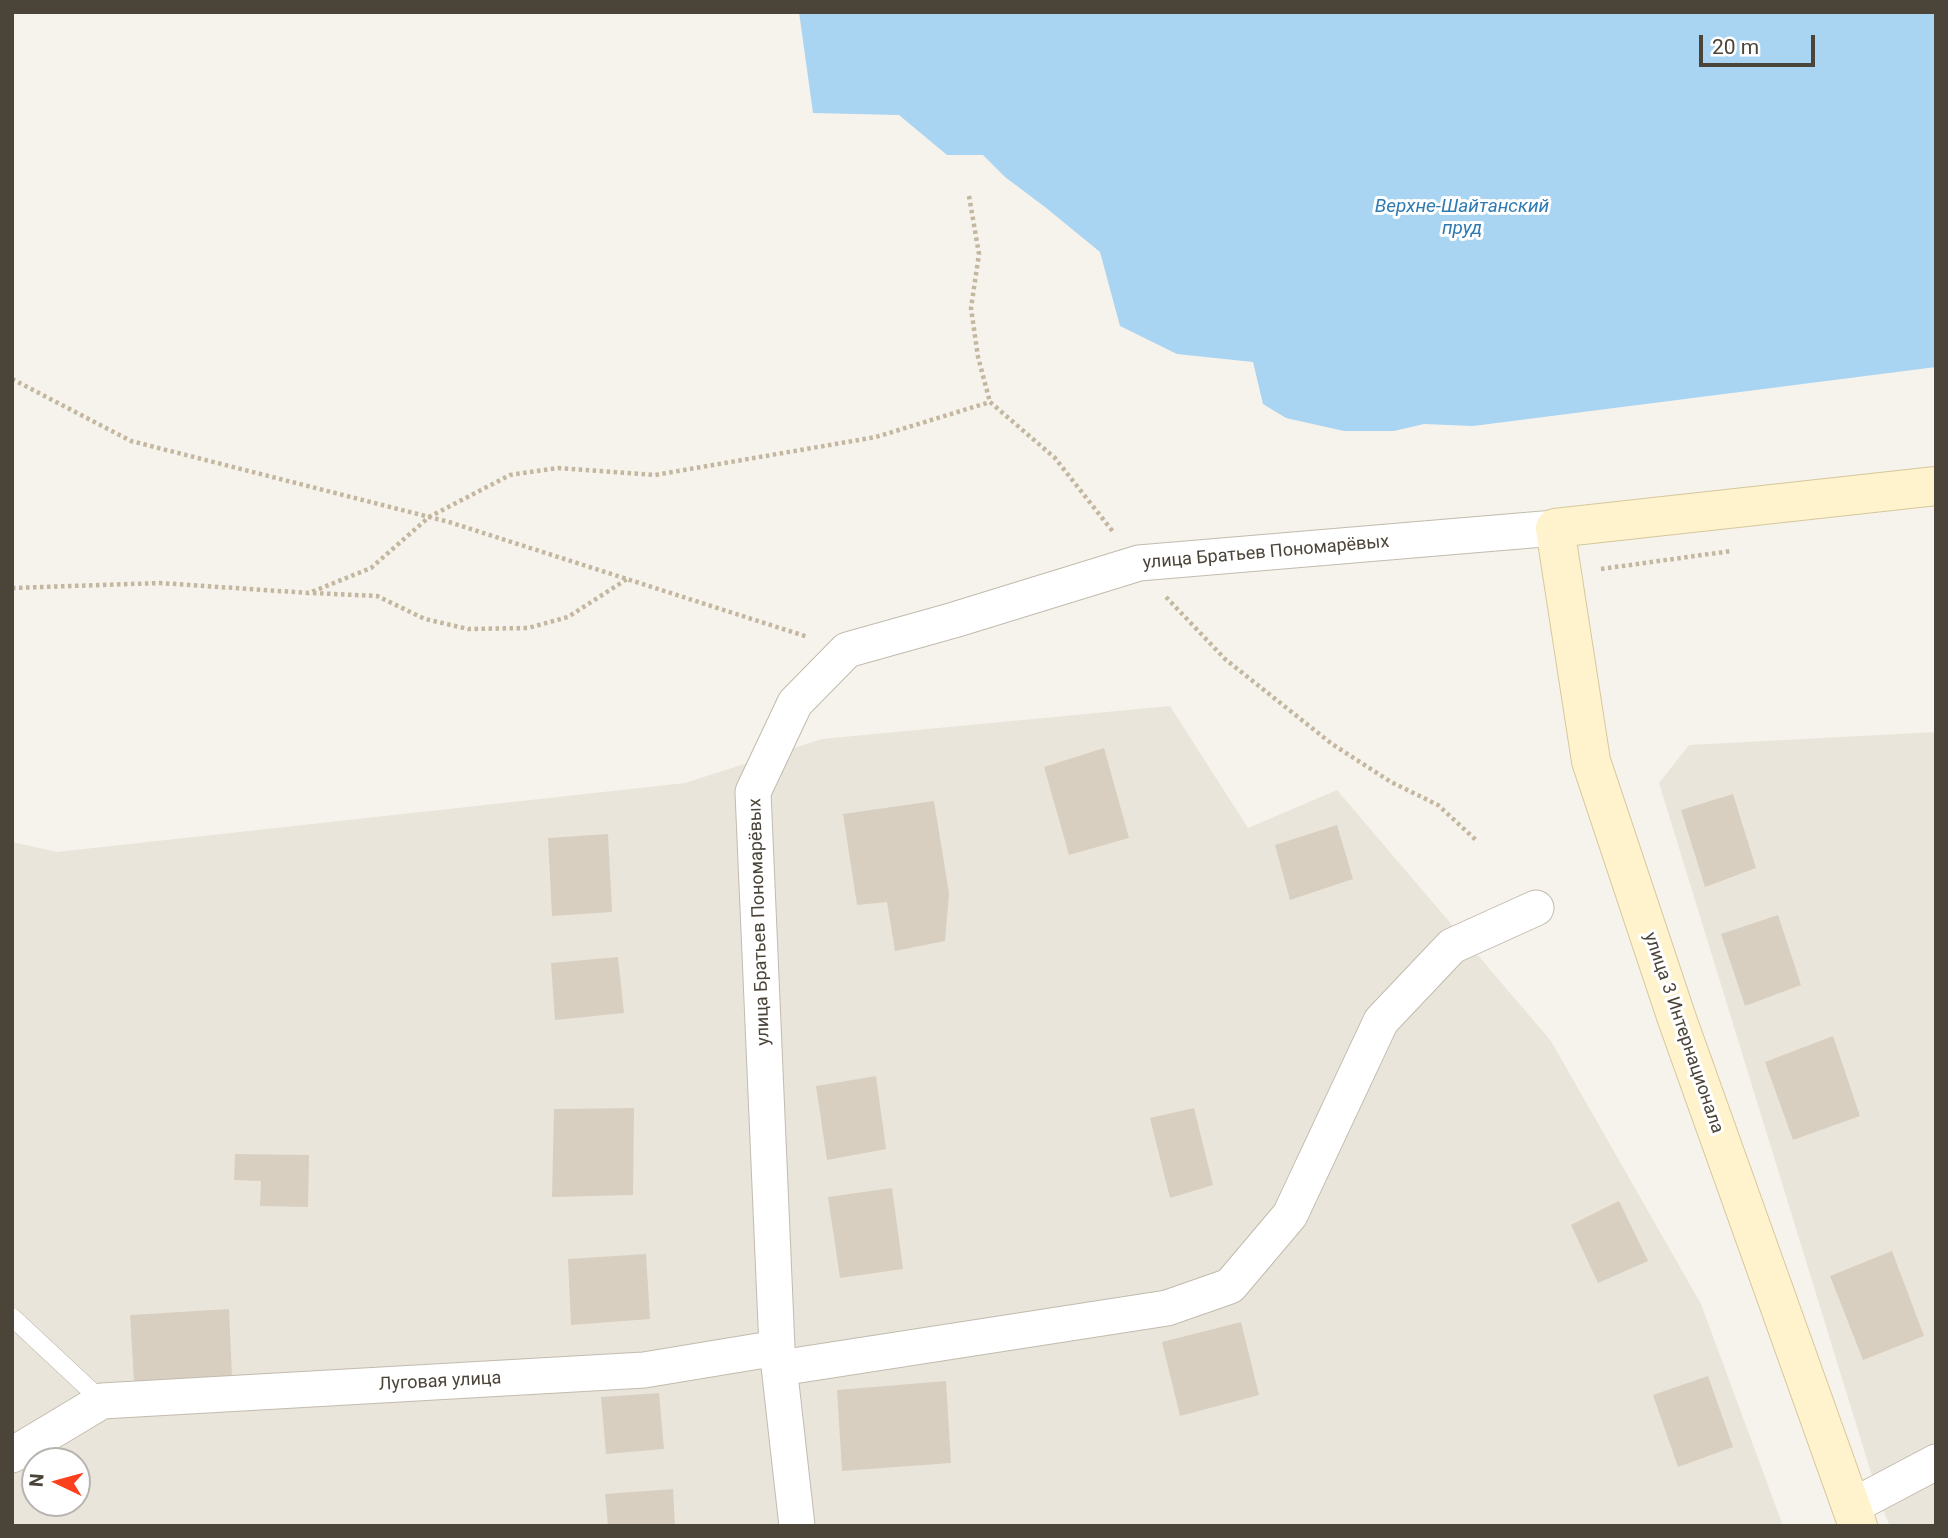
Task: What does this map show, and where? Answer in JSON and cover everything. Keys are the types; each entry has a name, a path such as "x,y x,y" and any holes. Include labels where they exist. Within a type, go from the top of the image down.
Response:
{"street":[{"path":"1555,528 1936,486"},
{"name":"улица Братьев Пономарёвых","path":"797,1526 779,1358 754,792 795,703 847,650 1139,563 1555,528"},
{"name":"улица 3 Интернационала","path":"1555,528 1591,761 1677,1019 1854,1517"},
{"name":"Луговая улица","path":"102,1401 644,1370 779,1358 1167,1308 1230,1286 1290,1215 1381,1021 1451,946 1536,908"},
{"path":"12,1455 102,1401"},
{"path":"1854,1517 1936,1462"}],"lane":[{"path":"12,1317 102,1401"}],"path":[{"path":"969,196 979,254 971,308 978,357 990,402 1055,458 1172,604 1225,659 1332,744 1391,782 1438,805 1478,841"},
{"path":"12,379 131,441 429,517 847,650"},
{"path":"309,593 371,569 429,517 510,475 558,468 655,475 876,437 990,402"},
{"path":"12,589 160,583 377,596 425,619 468,629 528,628 568,617 627,579"}],"shaded area":[{"path":"1170,706 1248,828 1337,790 1551,1041 1701,1304 1783,1526 12,1526 12,842 57,852 685,783 822,739"},
{"path":"1936,732 1936,1526 1890,1526 1881,1505 1659,783 1689,745"}],"water":[{"name":"Верхне-Шайтанский пруд","path":"799,12 1936,12 1936,367 1473,426 1424,424 1394,431 1344,431 1286,418 1263,404 1253,362 1177,354 1120,326 1100,252 1005,177 983,155 947,155 899,115 813,113"}],"building":[{"path":"1104,748 1129,838 1069,855 1044,767"},
{"path":"1733,794 1756,868 1705,887 1681,810"},
{"path":"934,801 949,893 945,941 895,951 887,902 857,905 843,814"},
{"path":"1337,825 1353,879 1290,900 1275,845"},
{"path":"608,834 612,912 552,916 548,838"},
{"path":"1778,915 1801,985 1745,1006 1721,934"},
{"path":"618,957 624,1013 555,1020 551,963"},
{"path":"1833,1036 1860,1116 1793,1140 1765,1062"},
{"path":"876,1076 886,1149 827,1160 816,1086"},
{"path":"634,1108 633,1195 552,1197 554,1109"},
{"path":"1194,1108 1213,1185 1170,1198 1150,1118"},
{"path":"235,1154 309,1155 308,1207 260,1206 261,1181 234,1180"},
{"path":"892,1188 903,1269 840,1278 828,1197"},
{"path":"1619,1201 1648,1261 1598,1283 1571,1225"},
{"path":"1892,1251 1924,1336 1863,1360 1830,1276"},
{"path":"646,1254 650,1319 571,1325 568,1259"},
{"path":"229,1309 232,1377 134,1383 130,1315"},
{"path":"1241,1322 1259,1395 1180,1416 1162,1342"},
{"path":"1708,1376 1733,1447 1678,1467 1653,1395"},
{"path":"946,1381 951,1463 842,1471 837,1390"},
{"path":"659,1393 664,1449 606,1454 601,1397"},
{"path":"673,1489 675,1526 608,1526 605,1494"}]}
